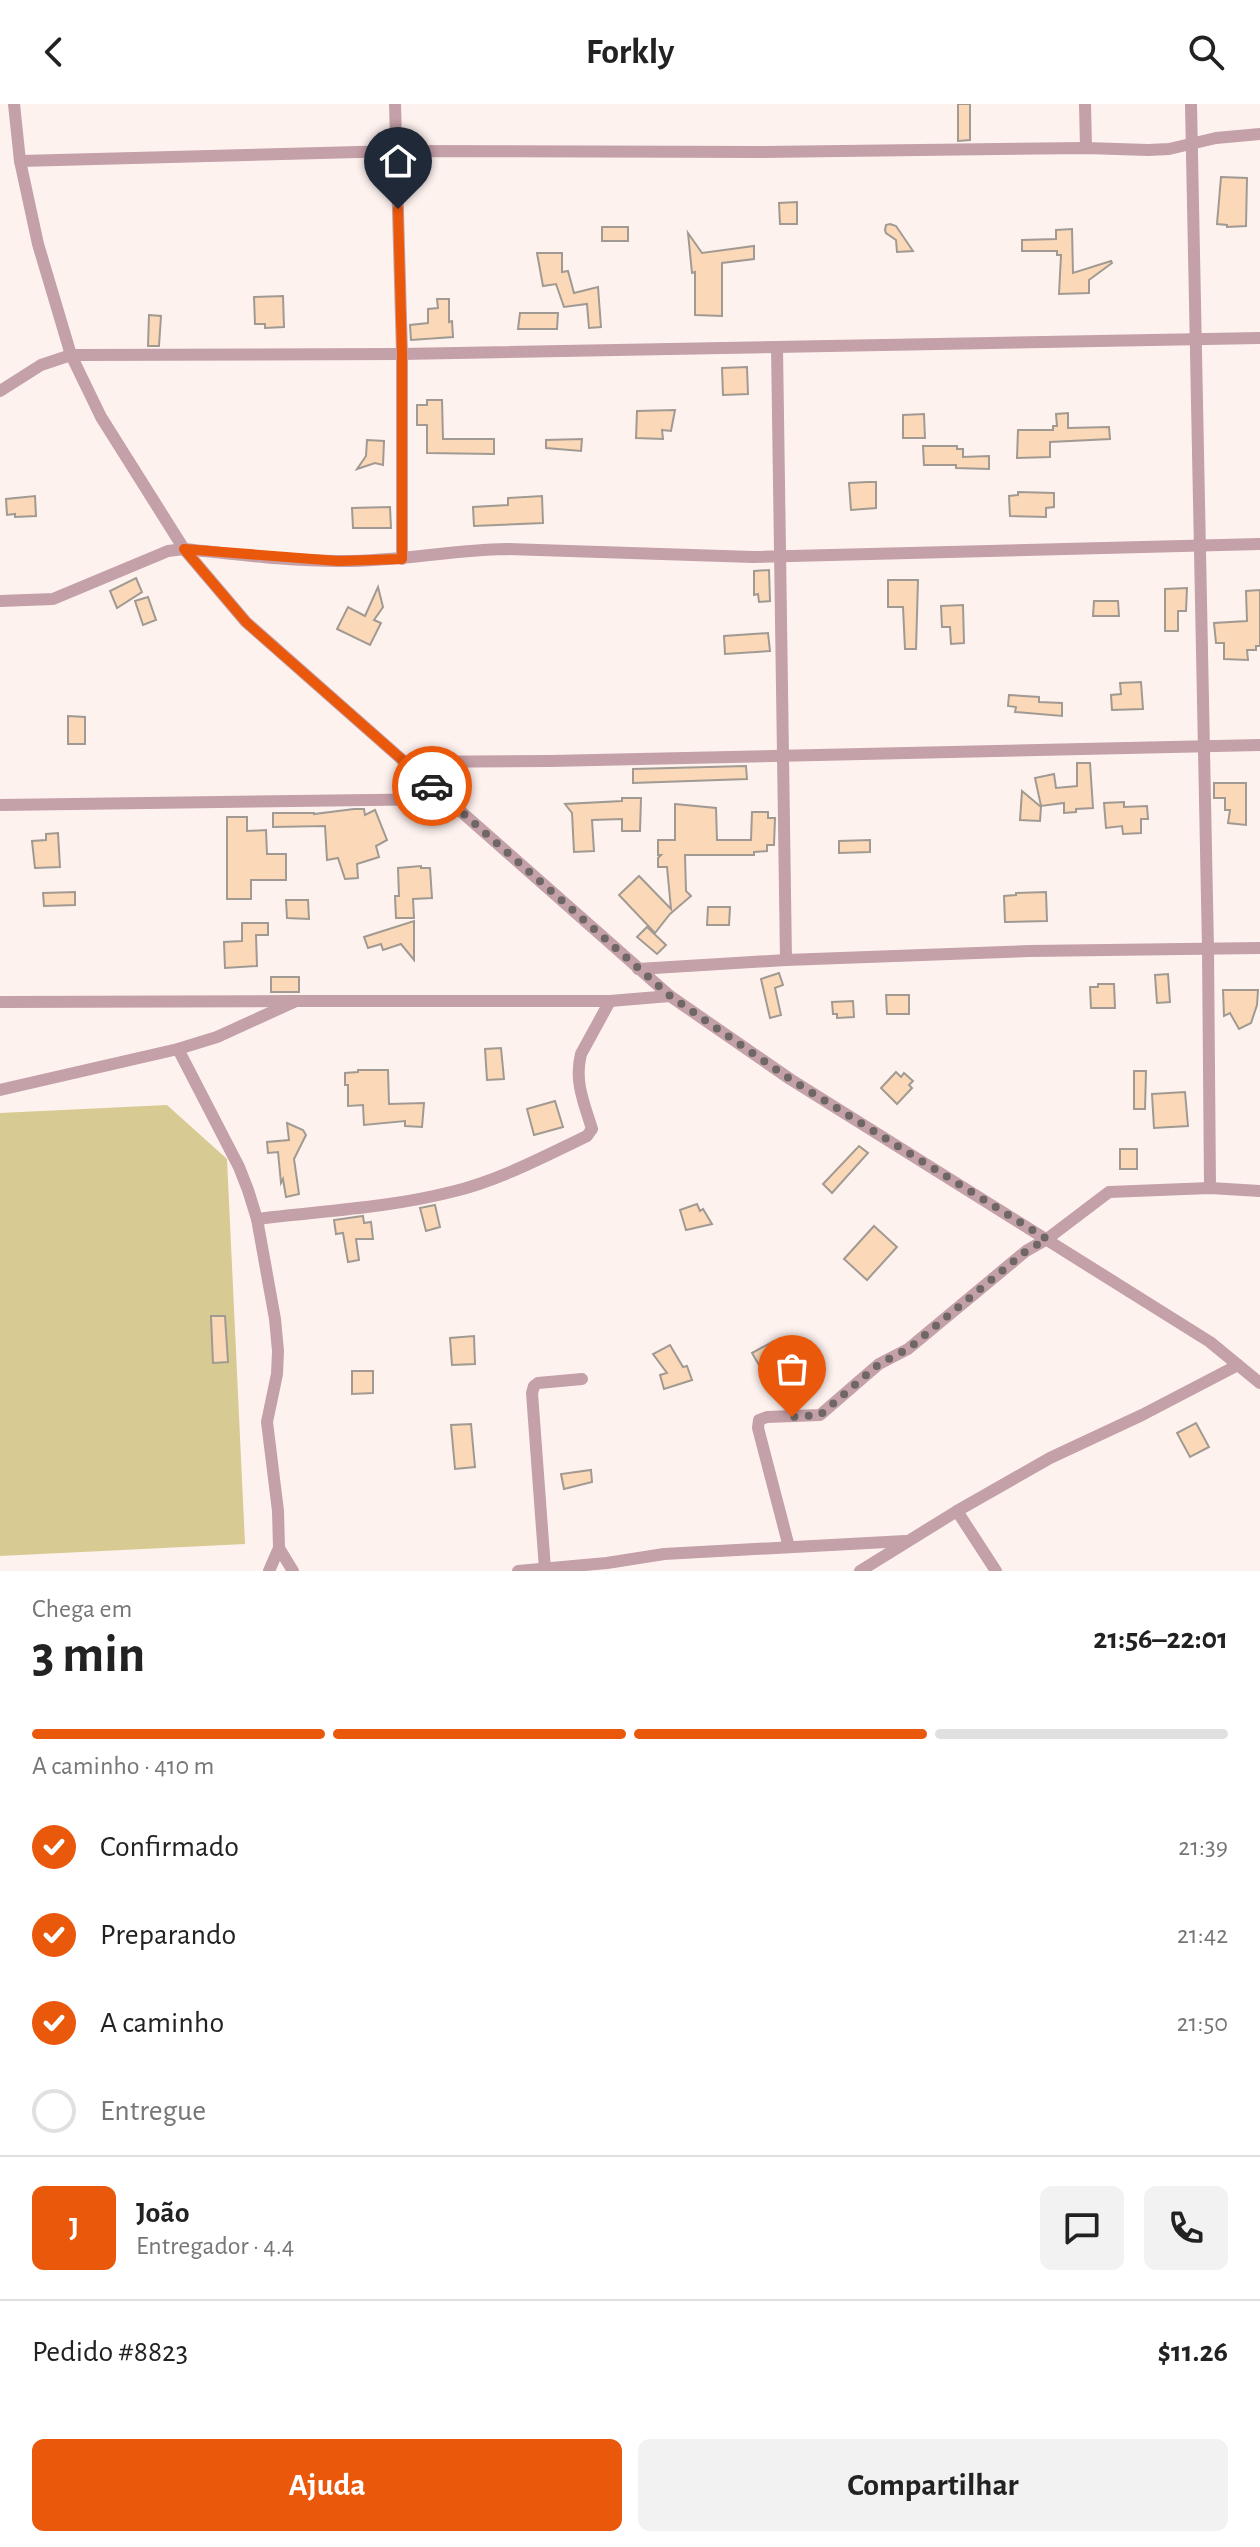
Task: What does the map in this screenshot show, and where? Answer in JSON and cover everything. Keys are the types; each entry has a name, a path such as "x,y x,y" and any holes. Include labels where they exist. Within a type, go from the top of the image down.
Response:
{"street":[{"path":"14,104 20,161 38,244 71,355 101,417 184,549 246,622 670,996 790,1079 1210,1342 1260,1383"},
{"path":"395,104 402,354 402,559"},
{"path":"1085,104 1086,148"},
{"path":"1191,104 1210,1188"},
{"path":"20,161 396,151 1148,150 1260,134"},
{"path":"0,391 41,365 71,355 402,354 1260,338"},
{"path":"777,347 786,960"},
{"path":"0,601 53,599 168,551 184,549 338,561 402,559 465,550 506,549 717,557 1260,544"},
{"path":"403,762 1260,745"},
{"path":"0,805 448,799"},
{"path":"638,969 1029,951 1260,948"},
{"path":"0,1002 610,1001 670,996"},
{"path":"0,1090 178,1049 217,1037 296,1001"},
{"path":"257,1219 414,1200 454,1192 524,1166 587,1136 592,1129 579,1090 579,1062 610,1001"},
{"path":"178,1049 239,1167 257,1219 278,1351 277,1374 267,1422 278,1511 279,1548 269,1571"},
{"path":"789,1547 758,1428 759,1420 820,1415 879,1364 908,1349 1026,1251 1109,1192 1210,1188 1260,1191"},
{"path":"860,1571 1050,1458 1238,1365"},
{"path":"545,1569 532,1393 538,1383 582,1379"},
{"path":"957,1511 996,1571"},
{"path":"518,1571 664,1554 906,1541"},
{"path":"279,1548 293,1571"}],"shaded area":[{"path":"167,1105 227,1159 245,1544 0,1556 0,1113"}],"building":[{"path":"958,104 970,104 970,140 958,141"},
{"path":"1221,177 1247,178 1246,226 1217,224"},
{"path":"797,202 797,224 780,224 779,203"},
{"path":"886,225 896,226 913,251 897,252 896,240 885,230"},
{"path":"602,227 628,227 628,241 602,241"},
{"path":"1072,229 1073,273 1112,263 1089,280 1089,293 1059,294 1061,255 1057,255 1057,251 1022,251 1022,240 1056,239 1056,230"},
{"path":"688,233 702,253 754,246 754,259 722,263 722,316 695,315 695,272 692,273"},
{"path":"537,253 562,253 562,272 568,271 574,293 598,287 601,327 589,328 587,304 564,307 556,284 543,286"},
{"path":"283,296 284,327 265,328 265,324 255,324 254,297"},
{"path":"437,299 449,299 449,322 452,321 453,337 411,340 410,325 428,323 428,309 438,308"},
{"path":"520,313 558,313 557,329 518,329"},
{"path":"149,315 161,316 159,346 148,346"},
{"path":"747,367 748,394 723,395 722,368"},
{"path":"427,400 442,400 443,439 494,439 494,454 427,453 427,425 417,425 417,405 427,405"},
{"path":"675,410 671,431 662,430 663,439 636,438 637,411"},
{"path":"1068,413 1068,428 1109,427 1110,439 1050,442 1050,457 1017,458 1018,430 1053,430 1053,426 1057,426 1056,414"},
{"path":"924,414 925,438 903,438 903,415"},
{"path":"582,439 581,451 546,448 546,440"},
{"path":"367,440 384,441 383,465 375,463 357,469 366,456"},
{"path":"923,446 957,446 957,449 963,449 963,457 989,456 989,469 924,465"},
{"path":"876,482 876,508 851,510 849,483"},
{"path":"1018,492 1054,493 1054,507 1046,508 1046,517 1010,516 1009,496 1018,495"},
{"path":"35,496 36,516 7,515 6,499"},
{"path":"542,496 543,523 474,526 473,507 508,505 508,498"},
{"path":"390,507 391,528 353,528 352,508"},
{"path":"769,570 770,601 759,602 758,594 754,595 754,571"},
{"path":"136,578 142,592 117,608 110,591"},
{"path":"888,580 918,580 916,649 905,649 903,607 888,607"},
{"path":"378,587 383,607 374,620 381,623 370,645 337,629 348,607 365,616"},
{"path":"1187,588 1186,611 1178,611 1178,631 1165,631 1165,589"},
{"path":"1260,590 1260,646 1256,646 1256,650 1247,650 1248,660 1224,659 1224,643 1216,643 1214,623 1247,621 1246,591"},
{"path":"148,597 156,620 143,625 135,601"},
{"path":"1094,601 1118,601 1119,616 1093,616"},
{"path":"963,605 964,643 951,644 950,627 942,627 941,606"},
{"path":"768,633 770,651 725,654 724,636"},
{"path":"1141,682 1143,709 1112,710 1111,695 1121,694 1120,683"},
{"path":"1009,695 1039,697 1039,702 1062,703 1062,716 1015,712 1016,707 1008,706"},
{"path":"68,716 85,717 85,744 68,744"},
{"path":"1077,763 1090,763 1093,808 1064,813 1064,803 1041,806 1035,778 1054,774 1056,788 1077,786"},
{"path":"746,766 747,779 633,783 633,769"},
{"path":"1214,783 1246,783 1246,825 1228,823 1230,810 1225,810 1225,798 1214,798"},
{"path":"1022,791 1041,807 1040,821 1020,820"},
{"path":"622,798 641,798 640,831 622,831 622,819 592,820 594,851 574,852 572,813 565,804 622,801"},
{"path":"1124,802 1124,807 1147,806 1148,819 1141,819 1141,833 1123,834 1122,826 1106,828 1104,803"},
{"path":"675,804 716,808 717,840 751,840 752,812 768,812 768,818 775,818 774,845 767,845 767,851 754,852 754,855 685,855 686,891 691,896 670,914 655,933 619,895 639,876 671,909 667,867 658,867 661,855 658,855 658,840 675,840"},
{"path":"364,809 365,815 375,810 387,840 376,846 379,857 357,864 358,878 345,879 338,858 327,860 325,826 273,827 273,813 314,814"},
{"path":"227,817 247,817 247,831 266,830 267,854 286,854 286,880 251,880 251,899 227,899"},
{"path":"58,833 60,867 35,868 32,841 46,840 46,834"},
{"path":"870,840 870,852 839,853 839,841"},
{"path":"398,868 430,868 432,898 413,899 414,918 396,918"},
{"path":"75,892 75,905 44,906 43,893"},
{"path":"1046,892 1047,921 1005,922 1004,896"},
{"path":"286,900 308,900 309,919 287,918"},
{"path":"708,907 730,907 729,925 707,925"},
{"path":"414,921 414,960 401,944 383,950 381,944 368,948 364,937"},
{"path":"242,923 268,923 268,935 256,935 257,966 225,968 224,942 242,941"},
{"path":"647,927 666,945 657,954 637,937"},
{"path":"779,973 783,985 775,988 781,1015 770,1018 761,979"},
{"path":"1168,974 1170,1002 1157,1003 1155,975"},
{"path":"271,977 299,977 299,992 271,992"},
{"path":"1098,984 1114,984 1115,1008 1091,1008 1090,987 1098,987"},
{"path":"1223,990 1258,990 1251,1023 1239,1029 1230,1013 1224,1016"},
{"path":"886,995 909,995 909,1014 887,1014"},
{"path":"853,1001 854,1017 837,1018 837,1014 833,1014 832,1002"},
{"path":"501,1048 504,1079 487,1080 485,1049"},
{"path":"388,1070 389,1104 424,1103 422,1127 405,1126 405,1121 364,1125 363,1105 348,1106 348,1085 345,1085 345,1073"},
{"path":"1134,1071 1146,1071 1145,1109 1134,1109"},
{"path":"896,1072 901,1077 904,1073 913,1081 909,1085 912,1088 897,1104 881,1088"},
{"path":"1185,1092 1188,1126 1154,1128 1152,1094"},
{"path":"555,1101 563,1127 534,1135 527,1109"},
{"path":"287,1123 303,1130 306,1135 294,1159 299,1194 286,1197 283,1179 281,1183 278,1152 268,1153 267,1142 289,1140"},
{"path":"859,1146 868,1153 832,1193 823,1184"},
{"path":"1120,1149 1137,1149 1137,1169 1120,1169"},
{"path":"697,1204 712,1224 686,1230 680,1210"},
{"path":"435,1205 440,1227 426,1231 420,1208"},
{"path":"363,1216 364,1223 371,1222 373,1239 356,1239 359,1260 348,1262 343,1233 336,1234 334,1220"},
{"path":"874,1226 897,1247 867,1280 844,1259"},
{"path":"211,1316 225,1316 228,1362 213,1363"},
{"path":"474,1336 475,1364 452,1365 450,1338"},
{"path":"774,1341 781,1351 759,1365 752,1353"},
{"path":"670,1345 683,1367 687,1366 692,1380 664,1389 660,1375 667,1373 653,1354"},
{"path":"352,1371 373,1371 373,1393 352,1394"},
{"path":"1196,1423 1209,1447 1190,1457 1177,1433"},
{"path":"471,1424 475,1467 455,1469 451,1425"},
{"path":"591,1470 592,1482 564,1489 561,1474"}],"way so far":[{"path":"432,786 670,996 790,1079 1047,1239 1026,1251 908,1349 879,1364 820,1415 792,1417"}],"route":[{"path":"398,209 402,559 338,561 184,549 246,622 432,786"}]}
